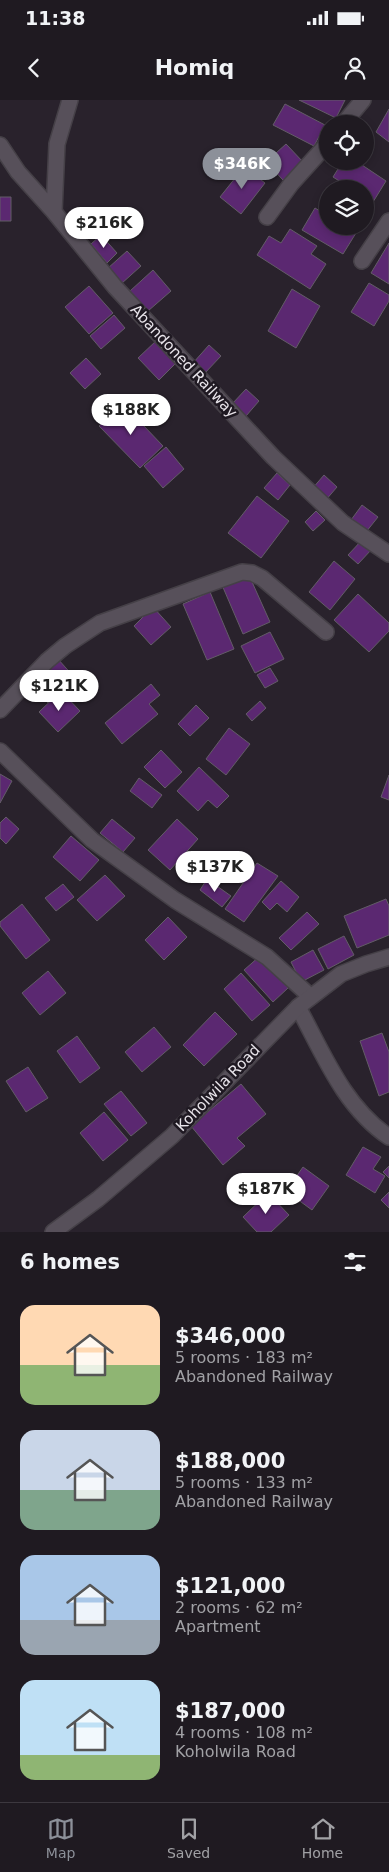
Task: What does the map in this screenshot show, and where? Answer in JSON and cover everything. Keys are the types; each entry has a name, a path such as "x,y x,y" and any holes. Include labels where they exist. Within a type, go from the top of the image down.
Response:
{"street":[{"path":"54,212 57,144 70,100"},
{"path":"350,115 363,100"},
{"name":"Abandoned Railway","path":"0,146 18,172 54,212 115,287 273,457 343,523 389,554"},
{"path":"266,217 291,184 319,153"},
{"path":"362,261 389,221"},
{"path":"0,710 58,651 100,623 242,572 252,573 262,578 326,632"},
{"path":"0,751 92,840 175,900 267,957 311,997"},
{"name":"Koholwila Road","path":"53,1232 98,1199 172,1136 298,1007 340,974 389,957"},
{"path":"298,1007 346,1095 373,1126 389,1137"}],"building":[{"path":"299,100 345,100 338,115 330,115"},
{"path":"285,104 319,122 319,136 314,146 273,125"},
{"path":"389,109 389,142 376,132"},
{"path":"286,144 304,163 284,181 266,162"},
{"path":"244,167 265,183 241,214 220,197"},
{"path":"337,170 370,170 386,181 374,200 374,180 338,180 333,177"},
{"path":"0,197 11,197 11,221 0,221"},
{"path":"315,208 319,210 319,235 355,235 343,254 302,230"},
{"path":"290,229 317,246 311,254 326,264 310,289 257,255 269,236 281,243"},
{"path":"101,235 117,253 107,263 91,244"},
{"path":"389,243 389,284 371,273"},
{"path":"127,251 141,266 121,284 107,269"},
{"path":"153,270 171,291 148,311 130,291"},
{"path":"369,283 389,295 389,301 374,326 351,312"},
{"path":"89,286 113,313 89,334 65,307"},
{"path":"292,289 320,306 296,348 268,331"},
{"path":"114,315 125,328 101,349 90,336"},
{"path":"157,340 177,362 159,380 138,358"},
{"path":"209,345 221,356 204,374 193,363"},
{"path":"86,358 101,374 85,389 70,373"},
{"path":"246,389 259,401 246,416 232,404"},
{"path":"122,403 163,446 140,468 99,426"},
{"path":"166,447 184,469 163,488 144,466"},
{"path":"277,473 290,485 278,500 264,488"},
{"path":"324,475 337,487 325,501 312,489"},
{"path":"257,496 289,521 261,558 228,533"},
{"path":"362,505 378,517 366,532 351,520"},
{"path":"316,511 325,520 313,531 305,522"},
{"path":"362,540 372,549 358,564 348,555"},
{"path":"334,561 355,579 330,610 309,592"},
{"path":"248,573 270,622 243,634 222,585"},
{"path":"210,592 234,649 207,660 183,604"},
{"path":"358,594 389,623 389,631 369,652 334,620"},
{"path":"153,607 171,627 151,645 134,626"},
{"path":"270,632 284,659 255,673 241,646"},
{"path":"57,658 75,678 48,703 30,684"},
{"path":"270,668 278,681 265,688 257,675"},
{"path":"151,684 160,695 149,704 158,714 122,744 105,723"},
{"path":"61,691 80,711 58,732 39,712"},
{"path":"260,701 266,708 252,721 246,714"},
{"path":"196,705 209,718 190,736 178,724"},
{"path":"229,728 250,744 226,775 206,759"},
{"path":"161,750 182,772 165,788 144,767"},
{"path":"199,767 229,796 217,808 208,800 198,811 177,791"},
{"path":"0,774 12,781 0,803"},
{"path":"389,775 389,800 381,797"},
{"path":"139,778 162,795 152,808 130,791"},
{"path":"6,817 19,829 6,844 0,838 0,823"},
{"path":"112,819 135,838 123,852 100,833"},
{"path":"177,819 198,839 170,870 148,850"},
{"path":"71,836 99,860 80,881 53,857"},
{"path":"257,863 278,876 244,922 225,909"},
{"path":"105,875 125,896 97,921 77,900"},
{"path":"207,879 231,896 222,907 200,890"},
{"path":"281,881 299,897 287,912 277,903 270,910 262,902"},
{"path":"63,884 74,897 56,911 45,898"},
{"path":"386,899 389,906 389,935 357,948 344,916"},
{"path":"22,904 50,940 26,959 0,926 0,922"},
{"path":"307,912 319,924 291,950 279,938"},
{"path":"168,917 187,937 164,960 145,940"},
{"path":"344,936 354,955 328,969 318,949"},
{"path":"313,950 324,970 301,982 291,962"},
{"path":"260,956 288,988 273,1002 244,970"},
{"path":"48,971 66,993 40,1015 22,993"},
{"path":"241,973 270,1005 252,1021 224,989"},
{"path":"215,1012 237,1034 204,1066 183,1045"},
{"path":"154,1027 171,1047 142,1072 125,1052"},
{"path":"382,1033 389,1052 389,1092 379,1096 360,1041"},
{"path":"77,1036 100,1068 80,1083 57,1051"},
{"path":"28,1067 48,1098 26,1112 6,1081"},
{"path":"241,1084 266,1114 237,1138 245,1146 223,1165 191,1126"},
{"path":"121,1091 147,1123 131,1136 104,1104"},
{"path":"104,1112 128,1140 103,1161 80,1133"},
{"path":"363,1147 381,1157 373,1169 385,1176 375,1193 346,1175"},
{"path":"389,1166 389,1178 383,1172"},
{"path":"303,1167 329,1186 312,1210 286,1191"},
{"path":"389,1192 389,1208 381,1200"},
{"path":"268,1193 289,1215 271,1232 257,1232 243,1217"}]}
